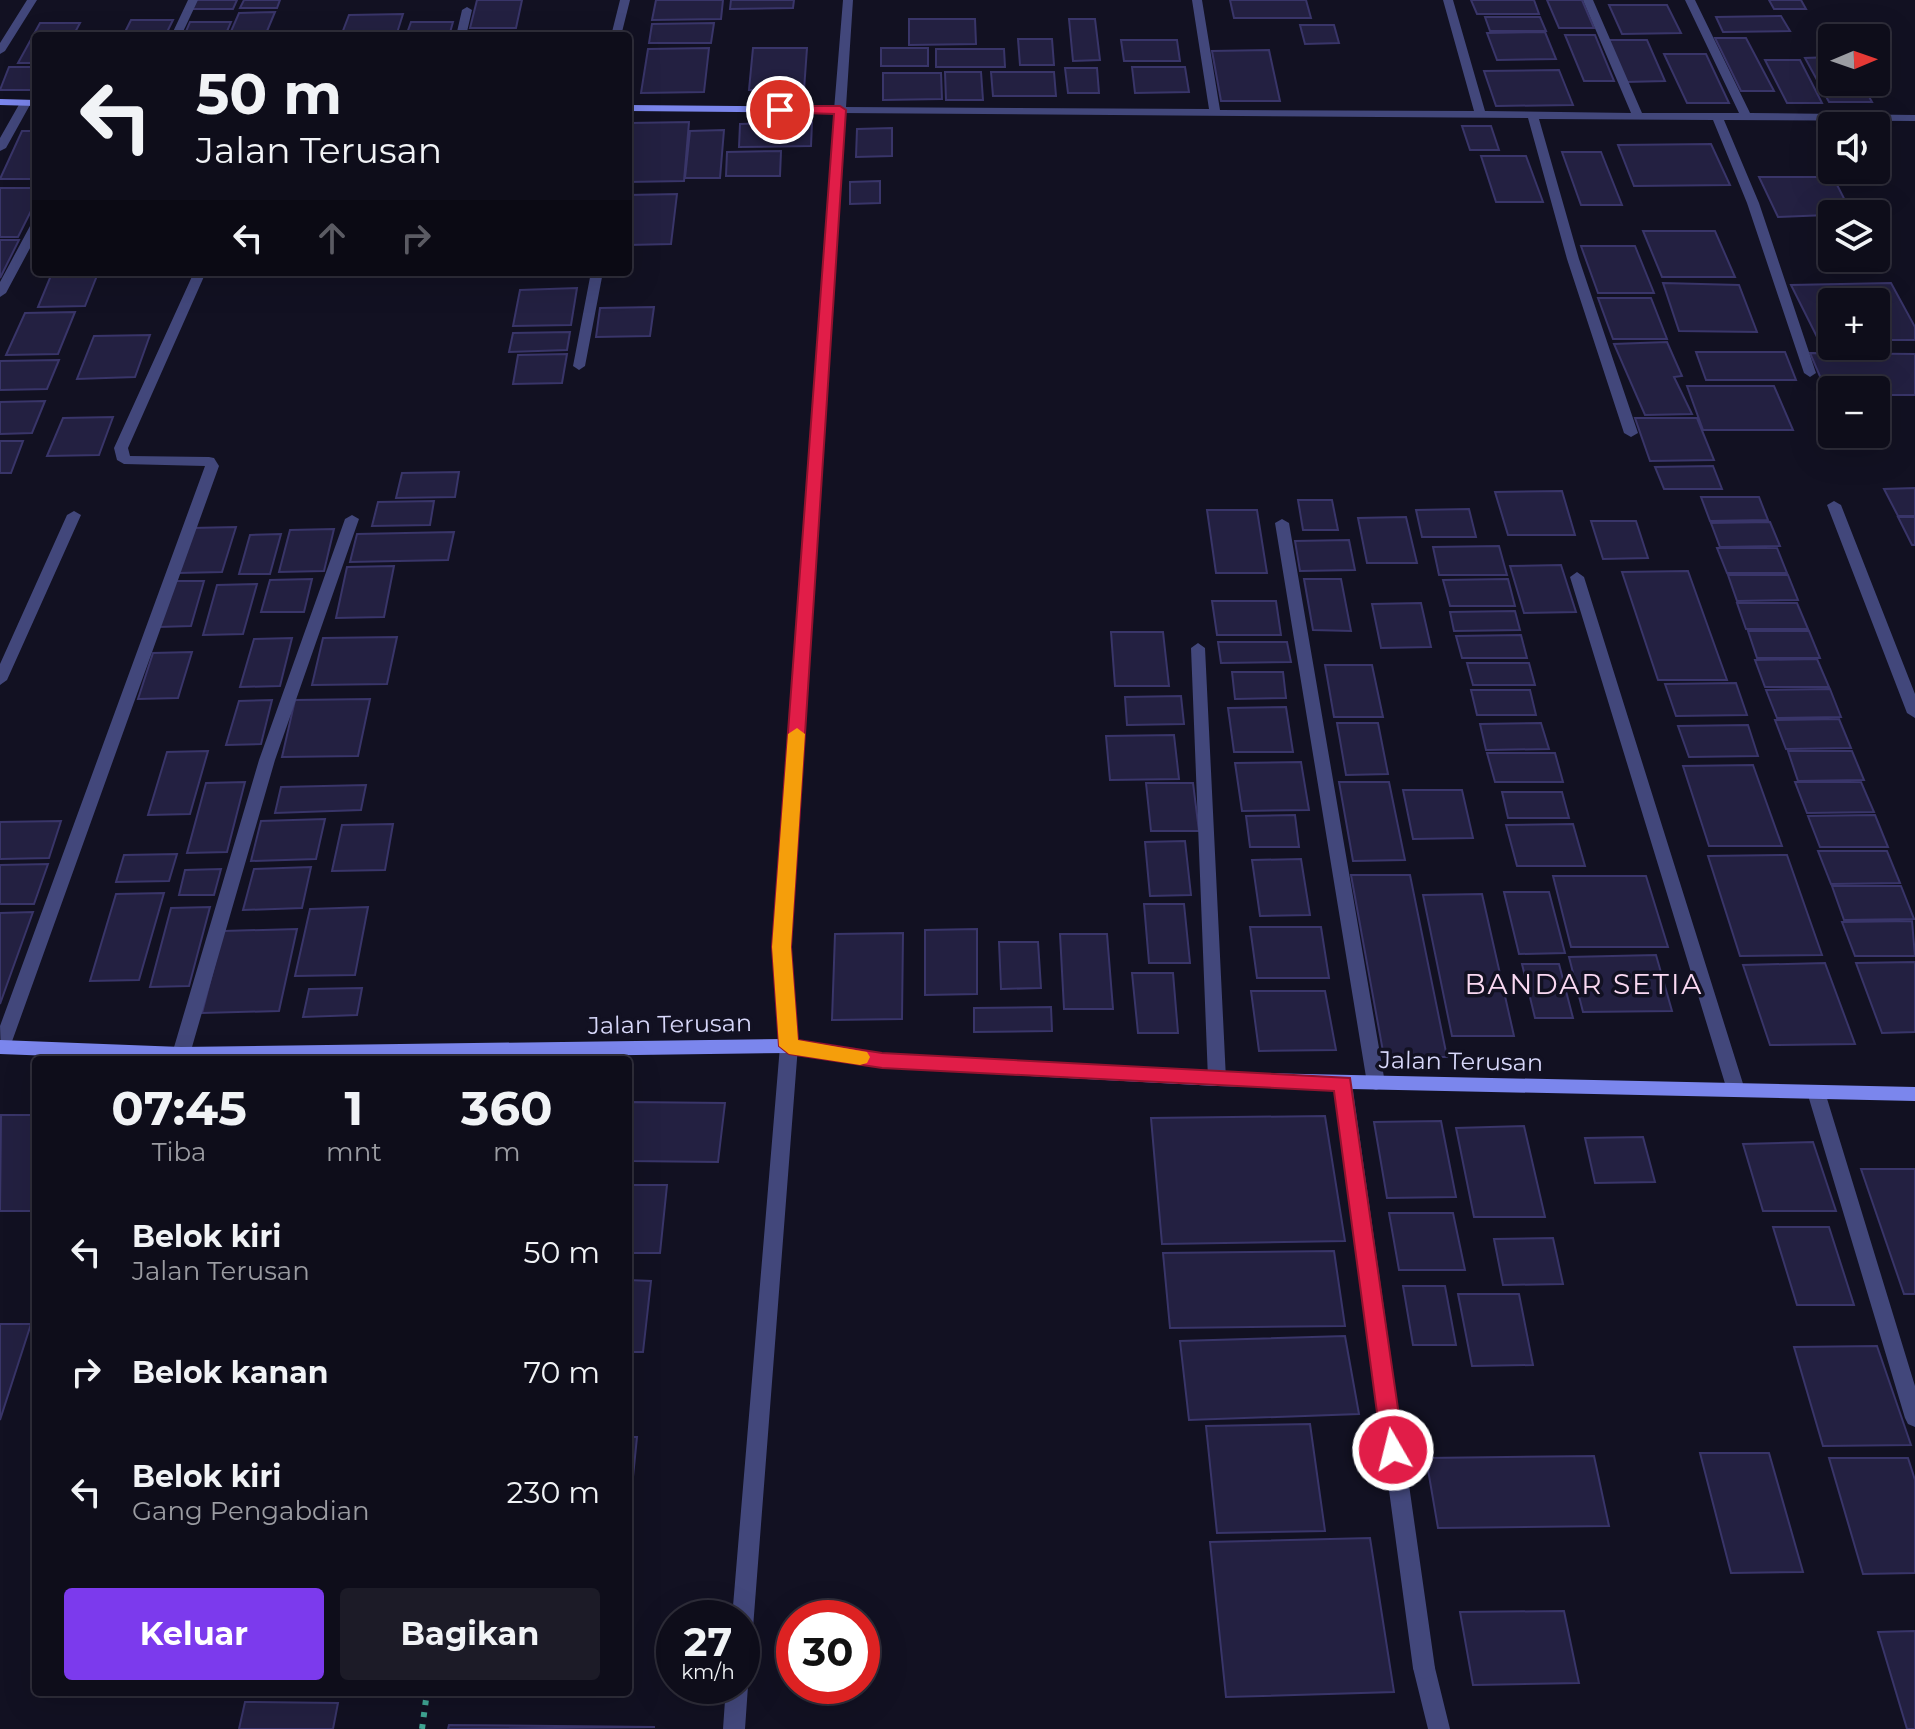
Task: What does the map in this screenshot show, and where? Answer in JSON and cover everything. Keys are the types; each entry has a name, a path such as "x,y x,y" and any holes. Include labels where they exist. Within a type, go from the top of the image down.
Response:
{"street":[{"path":"0,51 32,0"},
{"path":"178,32 193,0"},
{"path":"617,32 625,0"},
{"path":"744,1600 789,1046 781,947 848,0"},
{"path":"1197,0 1215,112"},
{"path":"1448,0 1480,114"},
{"path":"1588,0 1638,116"},
{"path":"1690,0 1746,117"},
{"path":"462,32 467,10"},
{"path":"0,102 30,103"},
{"path":"0,148 30,103"},
{"path":"632,110 1915,118"},
{"path":"1533,116 1573,259 1631,433"},
{"path":"1717,117 1753,203 1810,373"},
{"path":"0,293 32,233"},
{"path":"0,1047 212,466 209,461 124,460 121,448 198,276"},
{"path":"579,366 596,276"},
{"path":"1834,505 1915,713"},
{"path":"0,680 74,515"},
{"path":"181,1054 267,760 352,519"},
{"path":"1282,523 1376,1083"},
{"path":"1577,577 1736,1090"},
{"path":"1198,648 1217,1079"},
{"name":"Jalan Terusan","path":"0,1047 181,1054 789,1046 882,1061 1217,1079 1915,1094"},
{"path":"1343,1083 1424,1668 1439,1729"},
{"path":"1816,1092 1915,1418"},
{"path":"734,1729 736,1704"}],"path":[{"path":"422,1729 426,1696"}],"building":[{"path":"196,0 237,0 233,9 192,9"},
{"path":"244,0 280,0 277,8 240,8"},
{"path":"477,0 522,0 516,28 470,28"},
{"path":"656,0 723,0 721,19 652,20"},
{"path":"731,0 794,0 793,8 730,9"},
{"path":"1230,0 1306,0 1311,18 1234,18"},
{"path":"1471,0 1534,0 1539,14 1477,14"},
{"path":"1547,0 1582,0 1594,28 1559,28"},
{"path":"1769,0 1801,0 1806,9 1774,9"},
{"path":"1609,5 1667,5 1681,33 1622,34"},
{"path":"275,12 267,32 231,32 239,13"},
{"path":"403,14 397,32 343,32 349,15"},
{"path":"1781,16 1790,31 1723,32 1716,17"},
{"path":"1485,17 1540,17 1546,31 1490,31"},
{"path":"909,19 975,19 976,44 909,45"},
{"path":"1069,19 1095,19 1100,60 1073,61"},
{"path":"131,20 173,20 167,32 125,32"},
{"path":"190,22 231,22 227,32 186,32"},
{"path":"411,22 453,22 450,32 407,32"},
{"path":"40,23 80,23 75,32 35,32"},
{"path":"714,23 711,43 649,43 652,24"},
{"path":"1300,25 1334,25 1339,43 1305,44"},
{"path":"473,31 513,31 513,32"},
{"path":"1545,32 1556,59 1497,60 1487,33"},
{"path":"1565,35 1595,35 1614,81 1584,81"},
{"path":"32,38 32,63 18,63"},
{"path":"1715,38 1746,38 1774,91 1741,91"},
{"path":"1018,39 1052,39 1054,65 1020,65"},
{"path":"1121,40 1177,40 1180,61 1124,61"},
{"path":"1608,40 1647,40 1665,81 1626,82"},
{"path":"709,48 704,92 641,93 648,49"},
{"path":"753,48 807,48 804,90 749,90"},
{"path":"881,48 928,48 928,66 881,66"},
{"path":"936,49 1004,49 1005,67 936,67"},
{"path":"1269,50 1280,101 1221,101 1212,51"},
{"path":"1664,54 1706,54 1729,103 1687,103"},
{"path":"1805,58 1818,58 1818,82"},
{"path":"1765,60 1800,60 1822,103 1787,103"},
{"path":"9,67 32,67 32,90 0,90"},
{"path":"1132,67 1185,67 1189,92 1135,93"},
{"path":"1065,68 1097,68 1099,93 1068,93"},
{"path":"1559,70 1573,105 1496,106 1484,71"},
{"path":"945,72 981,72 983,100 946,100"},
{"path":"991,72 1054,72 1056,96 993,96"},
{"path":"883,73 941,73 942,99 883,100"},
{"path":"1826,96 1869,96 1872,102 1829,102"},
{"path":"689,122 684,181 632,182 632,123"},
{"path":"812,122 811,146 739,147 740,124"},
{"path":"1462,126 1491,126 1499,150 1470,150"},
{"path":"892,128 892,156 856,157 857,129"},
{"path":"724,130 720,178 685,178 690,131"},
{"path":"22,131 32,131 32,179 0,179"},
{"path":"1711,144 1730,185 1634,186 1618,145"},
{"path":"781,151 780,176 726,176 727,152"},
{"path":"1562,152 1601,152 1622,205 1581,205"},
{"path":"1481,156 1526,156 1543,202 1496,202"},
{"path":"1759,177 1818,177 1818,184 1837,184 1845,200 1818,200 1818,215 1778,217"},
{"path":"880,181 880,203 850,204 850,182"},
{"path":"0,188 32,188 32,209 18,237 0,237"},
{"path":"677,194 671,244 632,245 632,195"},
{"path":"1643,231 1715,231 1735,277 1662,277"},
{"path":"0,240 19,240 0,278"},
{"path":"1581,246 1635,246 1654,293 1598,293"},
{"path":"51,276 97,276 85,306 38,307"},
{"path":"1663,283 1739,285 1757,332 1679,331"},
{"path":"1891,283 1915,327 1915,340 1890,340 1890,288 1818,288 1818,339 1791,285"},
{"path":"577,288 571,325 513,326 520,290"},
{"path":"1598,298 1651,298 1667,339 1613,339"},
{"path":"654,307 650,336 596,337 600,308"},
{"path":"75,312 58,354 6,355 25,313"},
{"path":"570,332 567,350 509,352 513,333"},
{"path":"150,335 135,377 77,379 94,336"},
{"path":"1667,342 1682,376 1674,377 1692,414 1645,415 1614,344"},
{"path":"1696,352 1785,352 1796,380 1706,380"},
{"path":"1810,353 1818,353 1818,360 1890,360 1890,354 1915,354 1915,395 1890,395 1890,376 1820,376"},
{"path":"567,354 562,383 513,384 518,355"},
{"path":"59,360 47,389 0,390 0,361"},
{"path":"1687,386 1774,386 1793,430 1703,430"},
{"path":"45,401 32,433 0,434 0,402"},
{"path":"113,417 99,455 47,456 63,418"},
{"path":"1635,418 1697,418 1714,460 1650,461"},
{"path":"0,441 23,441 11,473 0,473"},
{"path":"1713,466 1722,489 1664,489 1655,467"},
{"path":"459,472 455,497 396,498 402,473"},
{"path":"1915,488 1915,516 1898,516 1884,489"},
{"path":"1562,491 1575,535 1508,535 1495,492"},
{"path":"1701,497 1759,497 1768,520 1710,521"},
{"path":"1298,500 1332,500 1338,530 1303,530"},
{"path":"434,501 430,525 372,526 378,502"},
{"path":"1469,509 1476,537 1422,537 1416,510"},
{"path":"1207,510 1257,510 1267,573 1216,573"},
{"path":"1406,517 1417,563 1367,563 1358,518"},
{"path":"1898,517 1915,517 1915,545 1912,545"},
{"path":"1591,521 1636,521 1648,558 1603,559"},
{"path":"1770,522 1780,546 1720,547 1711,523"},
{"path":"236,527 222,572 178,573 192,528"},
{"path":"334,529 324,571 279,572 290,530"},
{"path":"454,532 448,560 350,562 357,534"},
{"path":"281,534 270,574 239,574 250,535"},
{"path":"1349,540 1355,570 1300,571 1295,541"},
{"path":"1499,546 1507,575 1439,575 1433,547"},
{"path":"1717,548 1777,548 1787,573 1727,573"},
{"path":"1561,565 1576,612 1524,613 1510,566"},
{"path":"394,566 384,617 336,618 347,567"},
{"path":"1688,571 1727,680 1658,680 1622,572"},
{"path":"1728,575 1788,575 1798,600 1737,601"},
{"path":"312,579 304,612 261,612 270,580"},
{"path":"1304,579 1341,579 1351,631 1313,630"},
{"path":"1508,579 1515,606 1450,606 1443,580"},
{"path":"174,581 204,581 191,626 159,627"},
{"path":"257,584 243,634 203,635 217,585"},
{"path":"1212,601 1276,601 1281,635 1217,635"},
{"path":"1421,603 1431,647 1381,648 1372,604"},
{"path":"1737,603 1797,603 1808,629 1746,629"},
{"path":"1515,611 1520,630 1454,631 1450,612"},
{"path":"1748,631 1809,631 1820,658 1757,658"},
{"path":"1111,632 1163,632 1169,686 1115,686"},
{"path":"1521,635 1527,658 1462,658 1456,636"},
{"path":"397,637 387,684 312,685 323,638"},
{"path":"292,638 280,686 240,687 254,639"},
{"path":"1218,642 1287,642 1291,662 1221,663"},
{"path":"192,652 178,698 138,699 153,653"},
{"path":"1817,659 1829,687 1765,687 1755,660"},
{"path":"1467,663 1529,663 1535,685 1473,685"},
{"path":"1325,665 1372,665 1383,717 1334,717"},
{"path":"1232,672 1283,672 1286,698 1235,699"},
{"path":"1736,683 1747,715 1676,716 1665,684"},
{"path":"1830,689 1841,717 1777,718 1766,690"},
{"path":"1471,690 1530,690 1536,715 1477,715"},
{"path":"1181,696 1184,724 1127,725 1125,697"},
{"path":"370,699 358,756 282,757 295,700"},
{"path":"272,700 261,744 226,745 239,701"},
{"path":"1286,707 1293,752 1234,752 1228,708"},
{"path":"1839,719 1851,748 1786,749 1775,720"},
{"path":"1337,723 1378,723 1388,774 1346,775"},
{"path":"1541,723 1549,749 1486,750 1480,724"},
{"path":"1748,725 1758,756 1689,757 1678,726"},
{"path":"1174,735 1179,779 1110,780 1106,736"},
{"path":"208,751 190,814 148,815 167,752"},
{"path":"1788,751 1852,751 1864,780 1798,781"},
{"path":"1487,753 1555,753 1563,782 1495,782"},
{"path":"1301,762 1309,810 1242,811 1235,763"},
{"path":"1753,765 1782,846 1709,846 1683,766"},
{"path":"245,782 227,852 187,853 206,783"},
{"path":"1339,782 1389,782 1405,860 1353,861"},
{"path":"1795,782 1861,782 1874,812 1807,813"},
{"path":"1146,783 1193,783 1199,831 1151,831"},
{"path":"366,785 361,810 275,813 281,787"},
{"path":"1403,790 1462,790 1473,838 1413,839"},
{"path":"1502,792 1562,792 1569,818 1508,818"},
{"path":"1295,815 1299,847 1250,847 1246,816"},
{"path":"1875,815 1888,847 1820,847 1808,816"},
{"path":"325,819 316,859 251,861 261,821"},
{"path":"61,821 49,858 0,859 0,822"},
{"path":"393,824 385,870 332,871 342,825"},
{"path":"1573,824 1585,866 1517,866 1506,825"},
{"path":"1185,841 1191,895 1150,896 1145,842"},
{"path":"1818,851 1887,851 1900,883 1831,884"},
{"path":"177,854 169,881 116,882 124,855"},
{"path":"1787,855 1822,955 1740,956 1708,856"},
{"path":"1301,859 1310,915 1260,916 1252,860"},
{"path":"48,864 34,904 0,904 0,865"},
{"path":"311,867 302,908 243,910 254,869"},
{"path":"221,869 214,895 179,895 185,870"},
{"path":"1351,875 1410,875 1447,1057 1384,1057"},
{"path":"1553,876 1646,876 1668,947 1571,947"},
{"path":"1832,886 1901,886 1914,919 1844,920"},
{"path":"1504,892 1549,892 1565,953 1519,954"},
{"path":"164,893 139,980 90,981 116,894"},
{"path":"1482,894 1514,1036 1452,1036 1423,895"},
{"path":"1144,904 1184,904 1190,963 1149,963"},
{"path":"210,907 189,986 150,987 171,908"},
{"path":"368,907 355,975 295,976 310,909"},
{"path":"33,912 0,1004 0,913"},
{"path":"1912,921 1915,956 1855,956 1842,922"},
{"path":"1250,927 1321,927 1329,978 1257,978"},
{"path":"297,929 279,1011 202,1013 223,931"},
{"path":"977,929 977,994 925,995 925,930"},
{"path":"903,933 902,1019 832,1020 835,934"},
{"path":"1060,934 1107,934 1113,1009 1064,1009"},
{"path":"999,942 1038,942 1041,988 1001,989"},
{"path":"1656,955 1672,1011 1583,1012 1569,957"},
{"path":"1915,962 1915,1032 1882,1033 1856,963"},
{"path":"1825,963 1855,1044 1770,1045 1743,965"},
{"path":"1522,964 1559,964 1573,1018 1535,1018"},
{"path":"1132,973 1173,973 1178,1033 1138,1033"},
{"path":"362,988 357,1015 303,1017 309,989"},
{"path":"1251,991 1325,991 1336,1050 1259,1051"},
{"path":"1051,1007 1052,1031 974,1032 974,1008"},
{"path":"632,1102 725,1103 718,1162 632,1161"},
{"path":"1,1115 32,1115 32,1211 0,1211"},
{"path":"1325,1116 1345,1241 1162,1244 1151,1118"},
{"path":"1441,1121 1456,1197 1387,1198 1374,1122"},
{"path":"1524,1126 1545,1217 1474,1217 1456,1128"},
{"path":"1643,1137 1655,1182 1595,1183 1585,1138"},
{"path":"1813,1142 1836,1211 1763,1211 1743,1144"},
{"path":"1861,1169 1915,1169 1915,1294 1904,1294"},
{"path":"632,1185 667,1185 660,1253 632,1253"},
{"path":"1389,1213 1453,1213 1465,1270 1399,1270"},
{"path":"1773,1227 1829,1227 1854,1305 1797,1305"},
{"path":"1553,1238 1563,1284 1503,1285 1494,1239"},
{"path":"1334,1251 1345,1326 1170,1328 1163,1253"},
{"path":"632,1280 651,1281 643,1352 632,1352"},
{"path":"1403,1286 1445,1286 1456,1345 1413,1345"},
{"path":"1458,1294 1519,1294 1533,1365 1472,1366"},
{"path":"0,1324 31,1324 0,1420"},
{"path":"1345,1336 1359,1414 1189,1420 1180,1341"},
{"path":"1877,1346 1911,1445 1823,1446 1794,1347"},
{"path":"1310,1424 1325,1531 1217,1533 1206,1426"},
{"path":"632,1437 637,1437 632,1487"},
{"path":"1700,1453 1769,1453 1803,1572 1731,1573"},
{"path":"1594,1456 1609,1526 1438,1528 1426,1458"},
{"path":"1829,1458 1908,1458 1915,1480 1915,1573 1863,1574"},
{"path":"1370,1538 1394,1692 1226,1697 1210,1542"},
{"path":"1564,1611 1579,1683 1473,1685 1460,1612"},
{"path":"1915,1631 1915,1729 1907,1729 1878,1632"},
{"path":"245,1702 338,1703 333,1729 239,1729"},
{"path":"449,1725 655,1727 448,1729"}],"slow traffic":[{"path":"797,734 781,947 789,1046 860,1057"}],"district":[{"name":"BANDAR SETIA","path":"1584,984"}],"route":[{"path":"780,110 840,110 781,947 789,1046 882,1061 1343,1083 1393,1450"}]}
